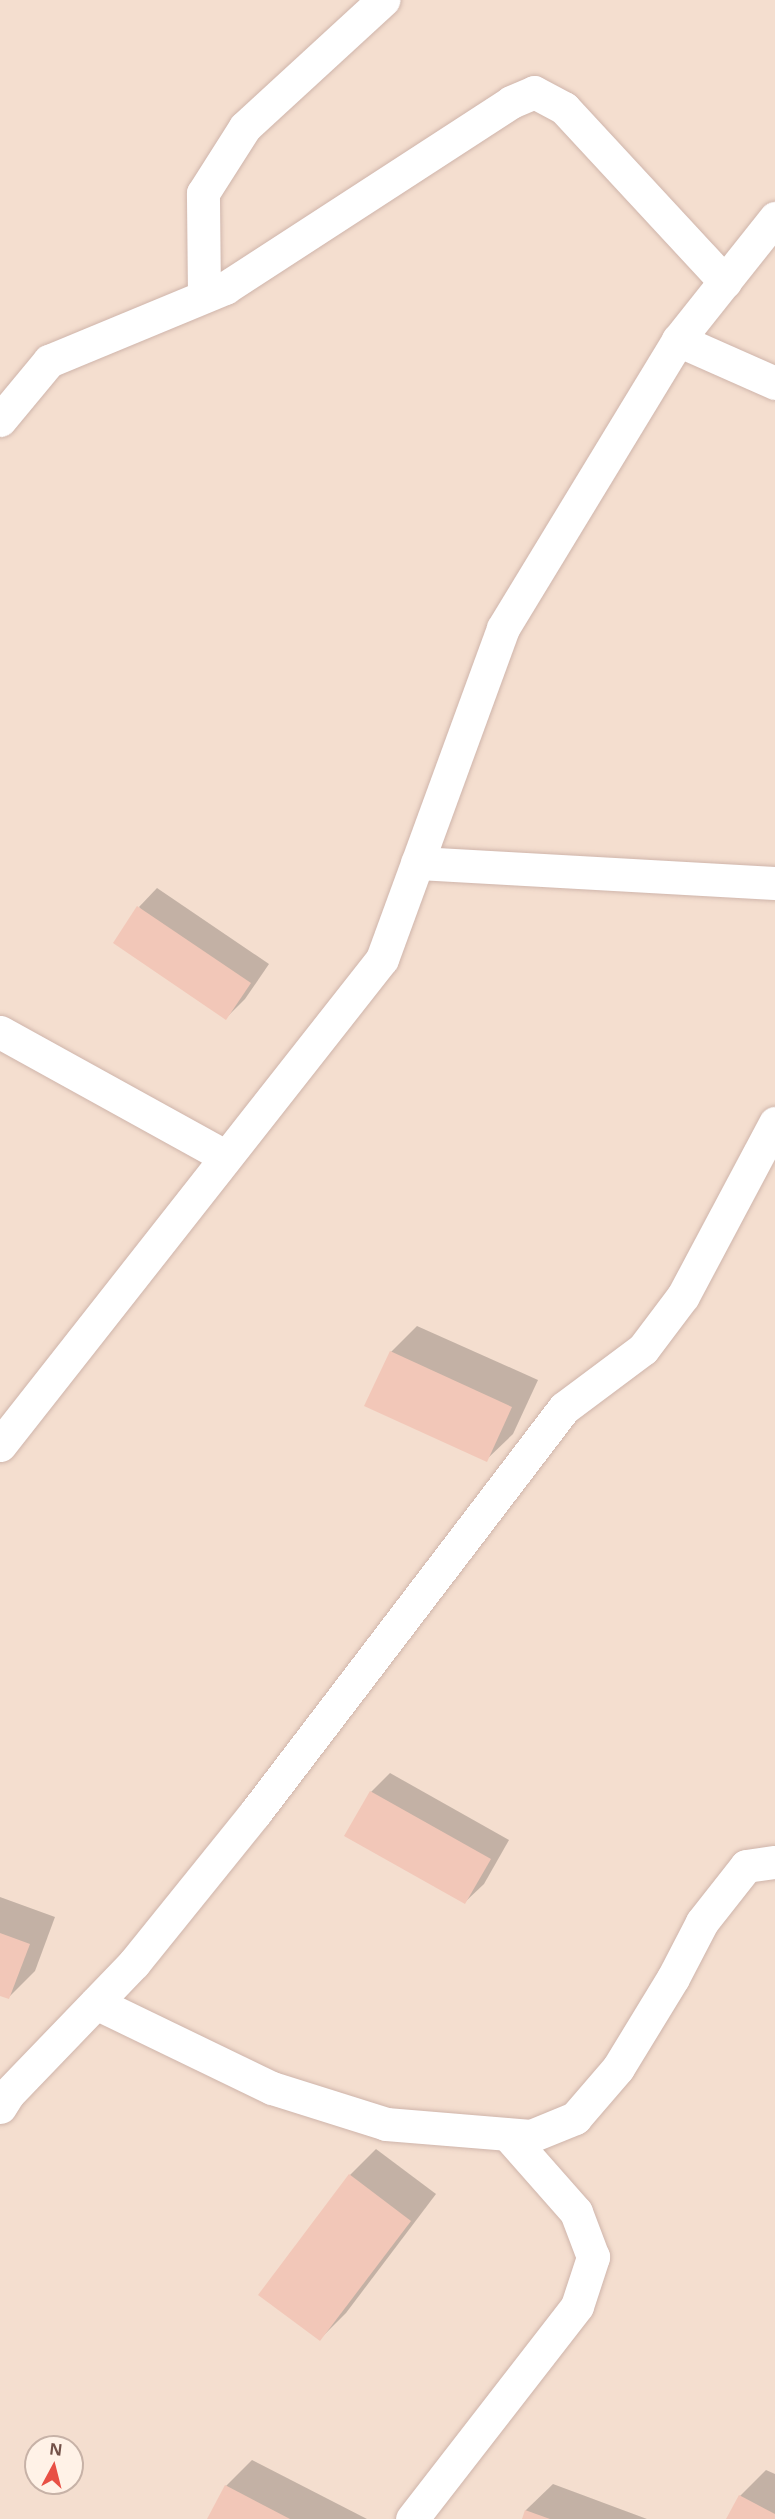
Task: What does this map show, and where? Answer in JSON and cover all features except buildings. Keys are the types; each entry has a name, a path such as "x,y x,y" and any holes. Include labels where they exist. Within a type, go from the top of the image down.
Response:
{"street":[{"path":"204,296 203,193 245,127 383,0"},
{"path":"0,420 49,361 225,288 511,102 534,92 564,108 725,282"},
{"path":"0,1445 382,958 503,628 678,340 775,218"},
{"path":"678,340 775,383"},
{"path":"417,863 775,883"},
{"path":"0,1032 226,1157"},
{"path":"0,2107 8,2094 134,1964 255,1813 564,1408 644,1349 683,1296 775,1123"},
{"path":"96,2003 272,2088 386,2124 531,2136 575,2118 618,2068 673,1978 702,1922 746,1866 775,1862"},
{"path":"412,2519 576,2306 593,2257 576,2212 508,2135"}],"shaded area":[{"path":"0,0 775,0 775,2519 0,2519"}]}
